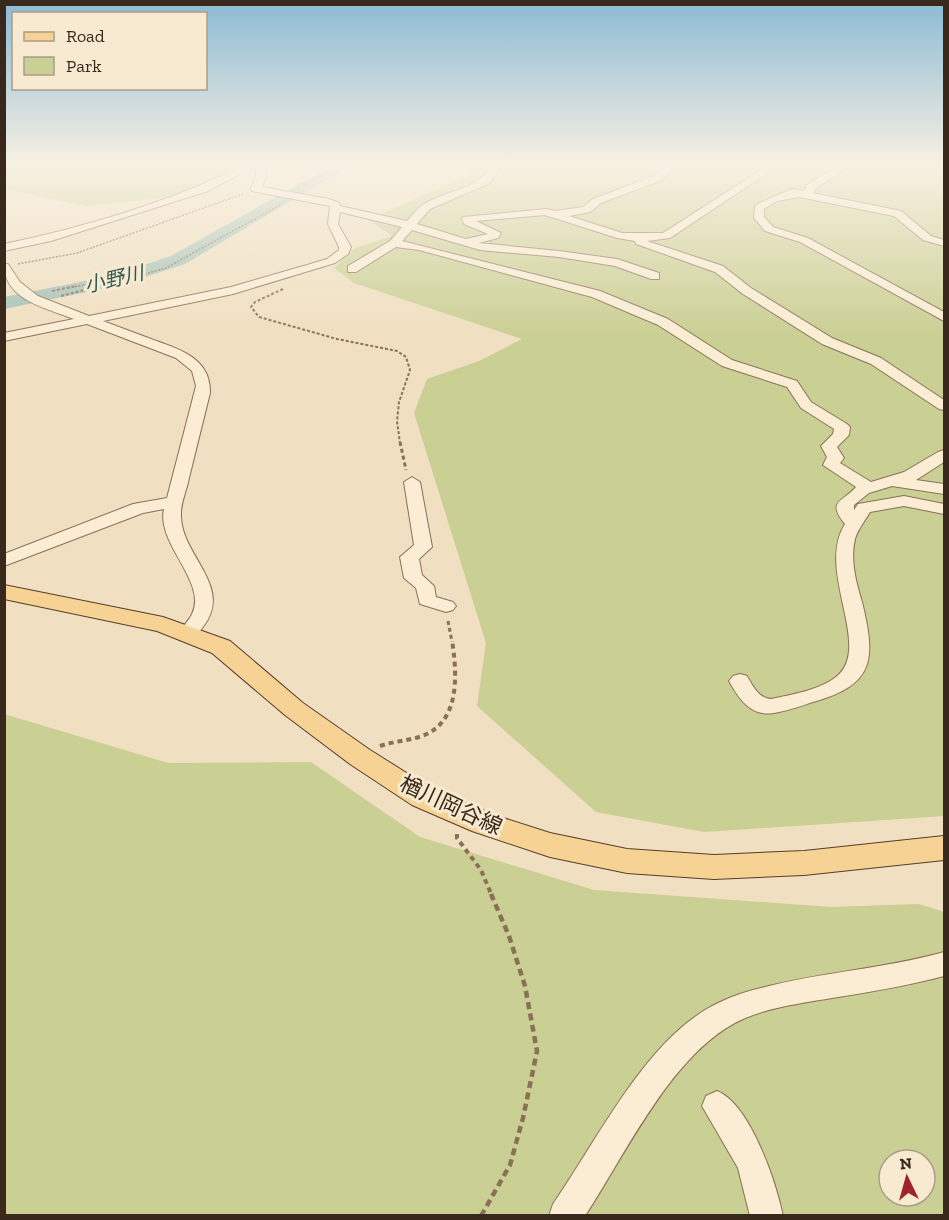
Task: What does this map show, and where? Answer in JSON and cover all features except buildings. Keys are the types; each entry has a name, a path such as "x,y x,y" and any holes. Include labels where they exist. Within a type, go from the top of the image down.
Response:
{"main road":[{"name":"楢川岡谷線","path":"4,592 87,608 188,633 221,647 294,709 360,757 422,797 512,833 559,847 627,861 714,867 804,863 945,848"}],"street":[{"path":"4,248 47,239 97,223"},
{"path":"4,337 233,290 331,261 344,252 345,247 333,223"},
{"path":"400,223 480,248 552,253 617,263 655,276"},
{"path":"352,268 394,243 413,223"},
{"path":"465,243 484,240 494,236 495,233 470,223"},
{"path":"583,223 719,269 747,291 827,341 876,361 945,406"},
{"path":"632,238 654,238 675,233 689,223"},
{"path":"763,223 769,229 804,240 945,317"},
{"path":"912,223 925,238 945,243"},
{"path":"394,243 420,247 596,294 663,322 727,363 792,384 806,405 842,427 841,435 829,446 836,458 831,465 868,487"},
{"path":"10,266 16,285 34,299 181,355 200,371 205,381 175,502 172,525 177,541 205,593 202,613 188,633"},
{"path":"855,524 844,508 846,502 868,487 910,476 939,458"},
{"path":"939,458 928,472 928,476 940,488"},
{"path":"892,481 940,488"},
{"path":"412,482 423,547 409,557 413,578 425,586 427,600 446,606"},
{"path":"740,681 752,699 769,707 841,684 854,674 861,652 844,568 845,540 864,508 870,506 904,501 945,509"},
{"path":"4,561 139,508 175,502"},
{"path":"565,1215 641,1101 667,1065 693,1035 732,1010 772,998 898,976 945,964"},
{"path":"717,1106 746,1146 764,1196 767,1215"}],"path":[{"path":"10,266 77,253 163,223"},
{"path":"34,299 131,279 166,268 244,223"},
{"path":"295,273 300,280 255,302 251,307 253,313 259,317 337,339 396,351 406,357 410,370 400,394 400,446 406,471 412,482"},
{"path":"360,757 386,744 429,734 444,722 451,705 456,661 446,606"},
{"path":"458,813 457,838 481,870 509,936 525,986 537,1051 523,1118 510,1165 481,1215"}],"green space":[{"path":"372,223 944,223 944,816 704,832 596,812 477,706 486,643 414,413 427,379 479,361 522,339 354,283 334,268 355,248 392,236"},
{"path":"4,714 168,763 311,762 420,837 594,890 831,907 919,904 944,912 944,1215 5,1215"}],"waterway":[{"name":"小野川","path":"4,303 114,281 157,268 178,260 243,223"}]}
